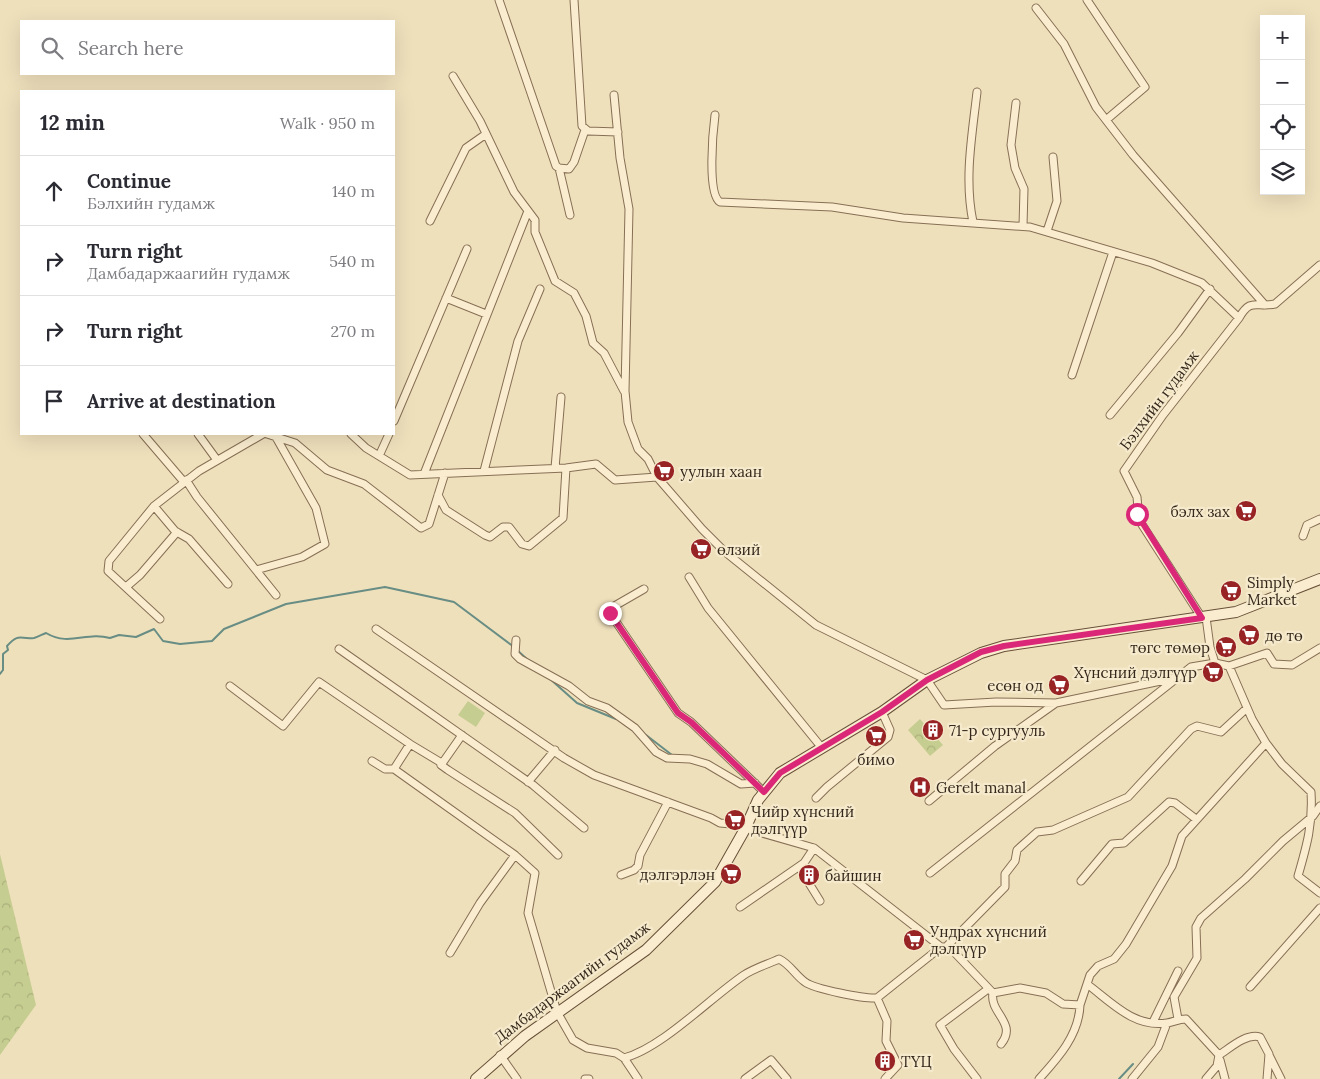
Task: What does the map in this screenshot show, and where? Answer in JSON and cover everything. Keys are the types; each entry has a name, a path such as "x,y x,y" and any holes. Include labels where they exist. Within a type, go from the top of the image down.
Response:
{"main road":[{"name":"Дамбадаржаагийн гудамж","path":"476,1079 500,1055 557,1012 646,950 715,882 745,829 758,800 780,773 882,712 927,680 981,652 1004,646 1236,612 1320,579"}],"street":[{"path":"499,0 556,166 559,168 570,215"},
{"path":"574,0 582,126 585,130"},
{"path":"1087,0 1145,87 1106,120"},
{"path":"1036,8 1064,44 1096,107 1106,120 1133,155 1265,305"},
{"path":"453,76 486,134 514,192 535,220 535,232 555,281 574,293 586,316 593,343 604,353 625,391"},
{"path":"973,222 968,186 977,92"},
{"path":"614,95 629,209 625,391 628,422 638,449 648,459 658,477 702,529 724,551 816,625 927,680 944,706 996,702 1056,703 1178,678"},
{"path":"1016,103 1011,145 1015,168 1024,189 1023,226"},
{"path":"714,115 712,151 714,187 715,196 720,202 832,207 903,218 1023,226 1047,231 1152,263 1202,283 1239,318"},
{"path":"559,168 569,169 574,162 585,130"},
{"path":"585,130 618,132"},
{"path":"430,221 466,148 486,134"},
{"path":"1047,231 1056,202 1053,157"},
{"path":"424,474 528,211"},
{"path":"395,420 467,249"},
{"path":"1072,375 1112,252"},
{"name":"Бэлхийн гудамж","path":"1204,617 1139,520 1137,497 1124,471 1163,415 1245,308 1250,305 1275,304 1320,265"},
{"path":"484,471 518,341 540,289"},
{"path":"1110,415 1178,333 1210,289"},
{"path":"446,298 486,314"},
{"path":"555,468 560,397"},
{"path":"144,435 185,481 276,596"},
{"path":"199,435 217,460"},
{"path":"160,619 108,571 107,566 154,506 185,481 261,435"},
{"path":"270,435 295,443 326,470 364,484 422,528 429,524 445,473"},
{"path":"352,435 379,456 410,475 566,468 596,464 615,480 658,477"},
{"path":"379,456 388,435"},
{"path":"256,570 302,557 324,544 316,508 277,438"},
{"path":"438,495 446,510 485,535 490,537 503,528 510,527 522,544 528,546 560,523 563,518 566,468"},
{"path":"154,506 177,532 189,539 228,584"},
{"path":"1303,536 1307,525 1320,519"},
{"path":"126,587 140,575 177,532"},
{"path":"689,578 708,608 822,748"},
{"path":"644,589 611,608 610,613 619,630 678,713 691,722 764,792"},
{"path":"1204,617 1215,663"},
{"path":"376,629 555,750 564,758 594,775 720,823 814,848 944,947 954,952 991,991 993,1000 1007,1029 1007,1035 1001,1044"},
{"path":"515,642 515,654 525,662 569,686 588,701 607,708 635,728 656,752 667,758 690,759 707,764 741,784 755,783"},
{"path":"930,873 1191,668 1215,663 1229,666 1267,653 1274,664 1292,665 1320,648"},
{"path":"339,649 528,782 584,828"},
{"path":"1229,666 1247,708 1266,743 1282,764 1311,792 1313,816 1310,837 1298,876 1320,892"},
{"path":"230,686 283,726 319,682 515,813 558,855"},
{"path":"929,801 995,746 1056,703"},
{"path":"624,1058 634,1055 658,1041 745,974 779,959 787,962 806,984 858,997 877,998 944,947 1005,887 1005,874 1015,861 1016,850 1037,832 1053,830 1128,797 1191,729 1197,726 1221,732 1247,708"},
{"path":"816,798 888,737 890,730 882,712"},
{"path":"441,765 462,735"},
{"path":"1039,1079 1062,1054 1076,1025 1080,1005 1090,975 1098,966 1121,952 1172,866 1182,836 1266,743"},
{"path":"394,770 410,744"},
{"path":"528,782 555,750"},
{"path":"372,761 385,770 394,770 515,855 536,876 528,913 557,1012 573,1040 587,1048 615,1052 624,1058 638,1079"},
{"path":"621,875 634,870 638,866 640,855 668,802"},
{"path":"1081,881 1112,844 1124,843 1169,802 1175,802 1196,819"},
{"path":"1178,1019 1174,997 1196,958 1196,927 1201,918 1245,879 1283,841 1313,816 1320,806"},
{"path":"740,907 799,867 814,848"},
{"path":"450,953 480,903 515,855"},
{"path":"799,867 820,901"},
{"path":"1250,987 1320,908"},
{"path":"1153,1022 1178,971"},
{"path":"1087,984 1132,1019 1167,1024 1178,1019 1186,1019 1220,1058 1225,1079"},
{"path":"978,1079 954,1049 940,1025 991,991 1020,988 1046,993 1063,1004 1080,1005"},
{"path":"877,998 887,1021 886,1041 898,1065 885,1079"},
{"path":"1132,1079 1158,1047 1167,1024"},
{"path":"1206,1079 1220,1058 1245,1038 1253,1036 1262,1040 1281,1079"},
{"path":"1268,1079 1269,1054"},
{"path":"500,1055 517,1079"},
{"path":"745,1079 771,1060 787,1079"}],"green space":[{"path":"468,701 485,713 476,727 458,715"},
{"path":"920,719 943,745 930,756 908,730"},
{"path":"0,854 36,1005 0,1055"}],"waterway":[{"path":"0,674 3,670 3,654 8,650 7,646 18,638 34,638 46,633 63,639 93,636 110,638 119,635 136,637 154,629 163,641 180,644 212,641 224,629 286,604 385,587 454,602 514,647"},
{"path":"517,650 528,660"},
{"path":"549,678 577,703 616,719"},
{"path":"646,735 672,755"},
{"path":"1119,1079 1133,1064"}],"place":[{"name":"уулын хаан","path":"664,471"},
{"name":"бэлх зах","path":"1246,511"},
{"name":"өлзий","path":"701,549"},
{"name":"Simply Market","path":"1231,591"},
{"name":"дө тө","path":"1249,635"},
{"name":"төгс төмөр","path":"1226,647"},
{"name":"Хүнсний дэлгүүр","path":"1213,672"},
{"name":"есөн од","path":"1059,685"},
{"name":"71-р сургууль","path":"933,730"},
{"name":"бимо","path":"876,736"},
{"name":"Gerelt manal","path":"920,787"},
{"name":"Чийр хүнсний дэлгүүр","path":"735,820"},
{"name":"дэлгэрлэн","path":"731,874"},
{"name":"байшин","path":"809,875"},
{"name":"Ундрах хүнсний дэлгүүр","path":"914,940"},
{"name":"ТҮЦ","path":"885,1061"}],"route":[{"path":"610,613 619,630 678,713 691,722 764,792 780,773 882,712 927,680 981,652 1004,646 1202,618 1137,514"}]}
